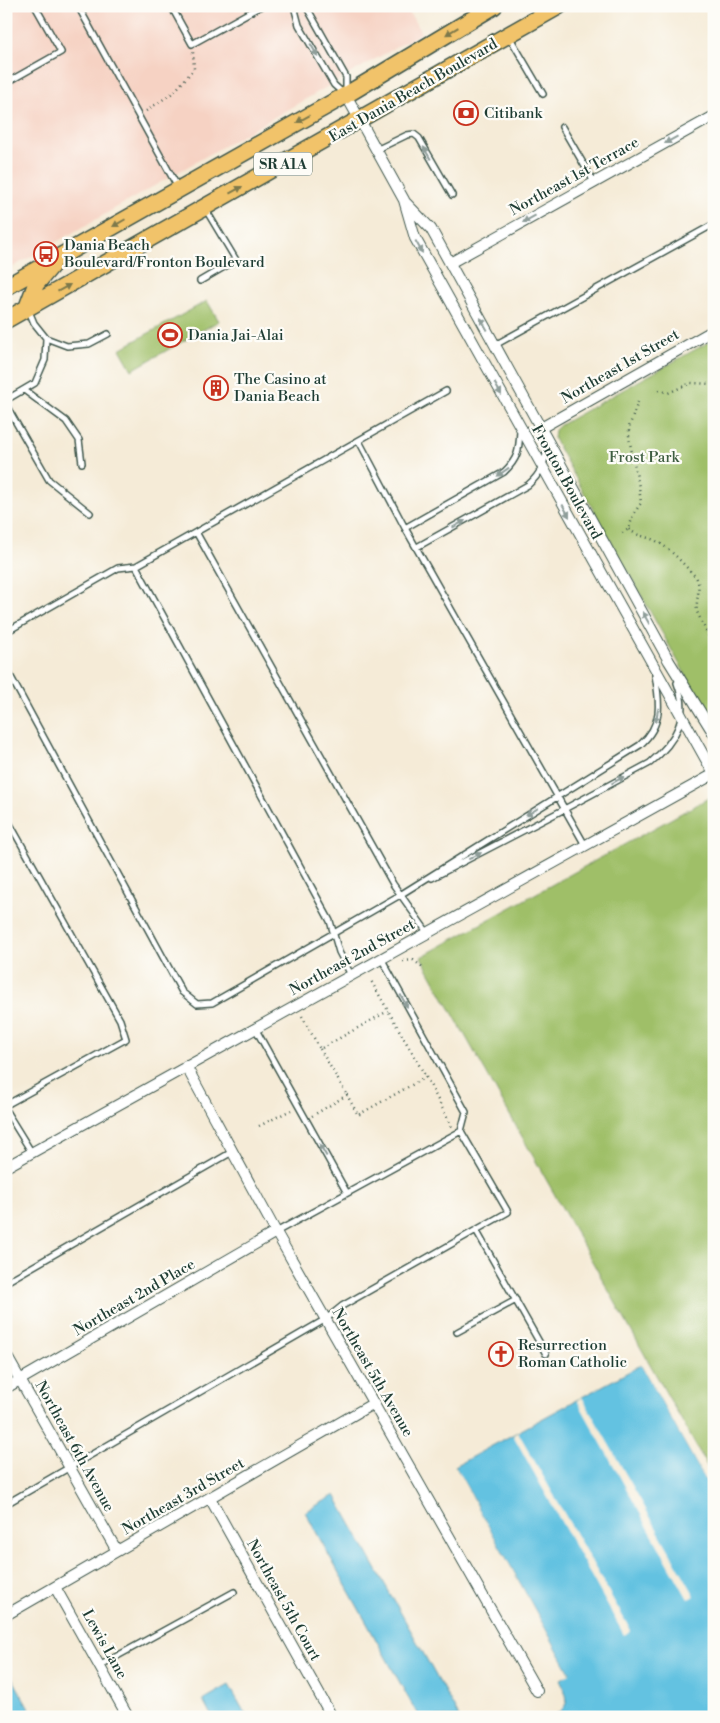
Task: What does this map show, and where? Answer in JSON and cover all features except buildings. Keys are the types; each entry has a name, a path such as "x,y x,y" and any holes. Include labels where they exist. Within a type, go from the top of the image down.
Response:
{"main road":[{"name":"East Dania Beach Boulevard","path":"6,287 346,95 494,6"},
{"name":"East Dania Beach Boulevard","path":"6,320 559,6"},
{"path":"27,308 36,284 58,257"}],"street":[{"name":"Fronton Boulevard","path":"346,95 404,200 415,238 714,774"},
{"name":"Northeast 1st Terrace","path":"450,263 714,116"},
{"name":"Fronton Boulevard","path":"404,200 431,229 669,661 714,734"},
{"name":"Northeast 1st Street","path":"541,428 714,330"},
{"name":"Northeast 2nd Street","path":"6,1167 714,774"},
{"name":"Northeast 5th Avenue","path":"186,1066 276,1232 537,1691"},
{"name":"Northeast 2nd Place","path":"6,1388 276,1232"},
{"name":"Northeast 6th Avenue","path":"6,1355 117,1551"},
{"name":"Northeast 3rd Street","path":"6,1615 374,1403"},
{"name":"Northeast 5th Court","path":"210,1498 332,1717"},
{"name":"Lewis Lane","path":"55,1587 128,1717"}],"lane":[{"path":"6,83 61,52 35,6"},
{"path":"78,6 179,189"},
{"path":"171,6 192,44 261,6"},
{"path":"294,6 299,25 334,85 346,95"},
{"path":"306,6 346,77 346,95"},
{"path":"509,35 543,94"},
{"path":"562,127 594,183"},
{"path":"376,150 407,135 414,134 419,138 452,195"},
{"path":"200,281 236,260 205,208"},
{"path":"495,345 714,224"},
{"path":"27,308 34,323 46,338 67,346 89,344 108,334"},
{"path":"6,400 35,383 45,360 46,338"},
{"path":"24,390 66,421 79,440 82,463"},
{"path":"6,632 118,568 136,566 446,391"},
{"path":"6,405 49,480 90,513"},
{"path":"406,528 504,472 516,458 520,429"},
{"path":"359,441 584,845"},
{"path":"417,547 520,490 534,480 542,468 548,441"},
{"path":"196,532 400,895 427,932"},
{"path":"136,566 330,921 339,952 351,975"},
{"path":"400,895 565,810 650,762 662,753 671,741 682,718 682,702 679,688 669,661"},
{"path":"6,668 182,992 197,1004 212,1004 400,895 640,745 648,738 658,716 660,701 654,667"},
{"path":"6,817 120,1020 126,1039 6,1105"},
{"path":"6,1504 326,1319 342,1306 508,1212 461,1131 466,1112 381,958"},
{"path":"255,1028 347,1193"},
{"path":"6,1111 32,1153"},
{"path":"276,1232 461,1131"},
{"path":"6,1282 233,1152"},
{"path":"476,1230 546,1354"},
{"path":"457,1332 516,1300"},
{"path":"99,1666 234,1592"}],"path":[{"path":"138,116 174,92 194,70 192,44"},
{"path":"659,390 668,393 691,383 710,384 714,382"},
{"path":"622,533 628,529 640,503 637,472 628,438 629,427 638,402"},
{"path":"628,529 633,533 655,540 667,548 699,581 697,612 714,648"},
{"path":"387,970 405,960 413,960 424,968"},
{"path":"369,980 426,1077 453,1128"},
{"path":"320,1049 388,1011"},
{"path":"310,1012 302,1017 358,1116 426,1077"},
{"path":"311,1117 347,1096"},
{"path":"259,1126 298,1106"}],"shaded area":[{"path":"6,6 406,6 421,33 6,271"}],"green space":[{"name":"Dania Jai-Alai","path":"207,301 219,321 132,370 120,349"},
{"name":"Frost Park","path":"714,339 714,726 554,439 555,430 560,425"},
{"path":"714,795 714,1478 421,957"}],"water":[{"path":"641,1365 714,1495 714,1707 701,1712 697,1717 552,1717 563,1709 565,1705 565,1692 560,1680 570,1673 455,1466"},
{"path":"335,1495 459,1717 419,1717 305,1512"},
{"path":"6,1667 34,1717 6,1717"},
{"path":"229,1685 247,1717 212,1717 203,1700"}],"pier":[{"path":"643,1363 714,1490 714,1495 641,1365"},
{"path":"582,1397 695,1596 688,1599 577,1400"},
{"path":"518,1432 631,1631 624,1635 513,1435"},
{"path":"455,1466 570,1674 566,1676 565,1674 567,1673 453,1468"}],"place":[{"name":"Citibank","path":"466,113"},
{"name":"Dania Beach Boulevard/Fronton Boulevard","path":"46,254"},
{"name":"Dania Jai-Alai","path":"170,335"},
{"name":"The Casino at Dania Beach","path":"216,388"},
{"name":"Resurrection Roman Catholic","path":"501,1354"}]}
